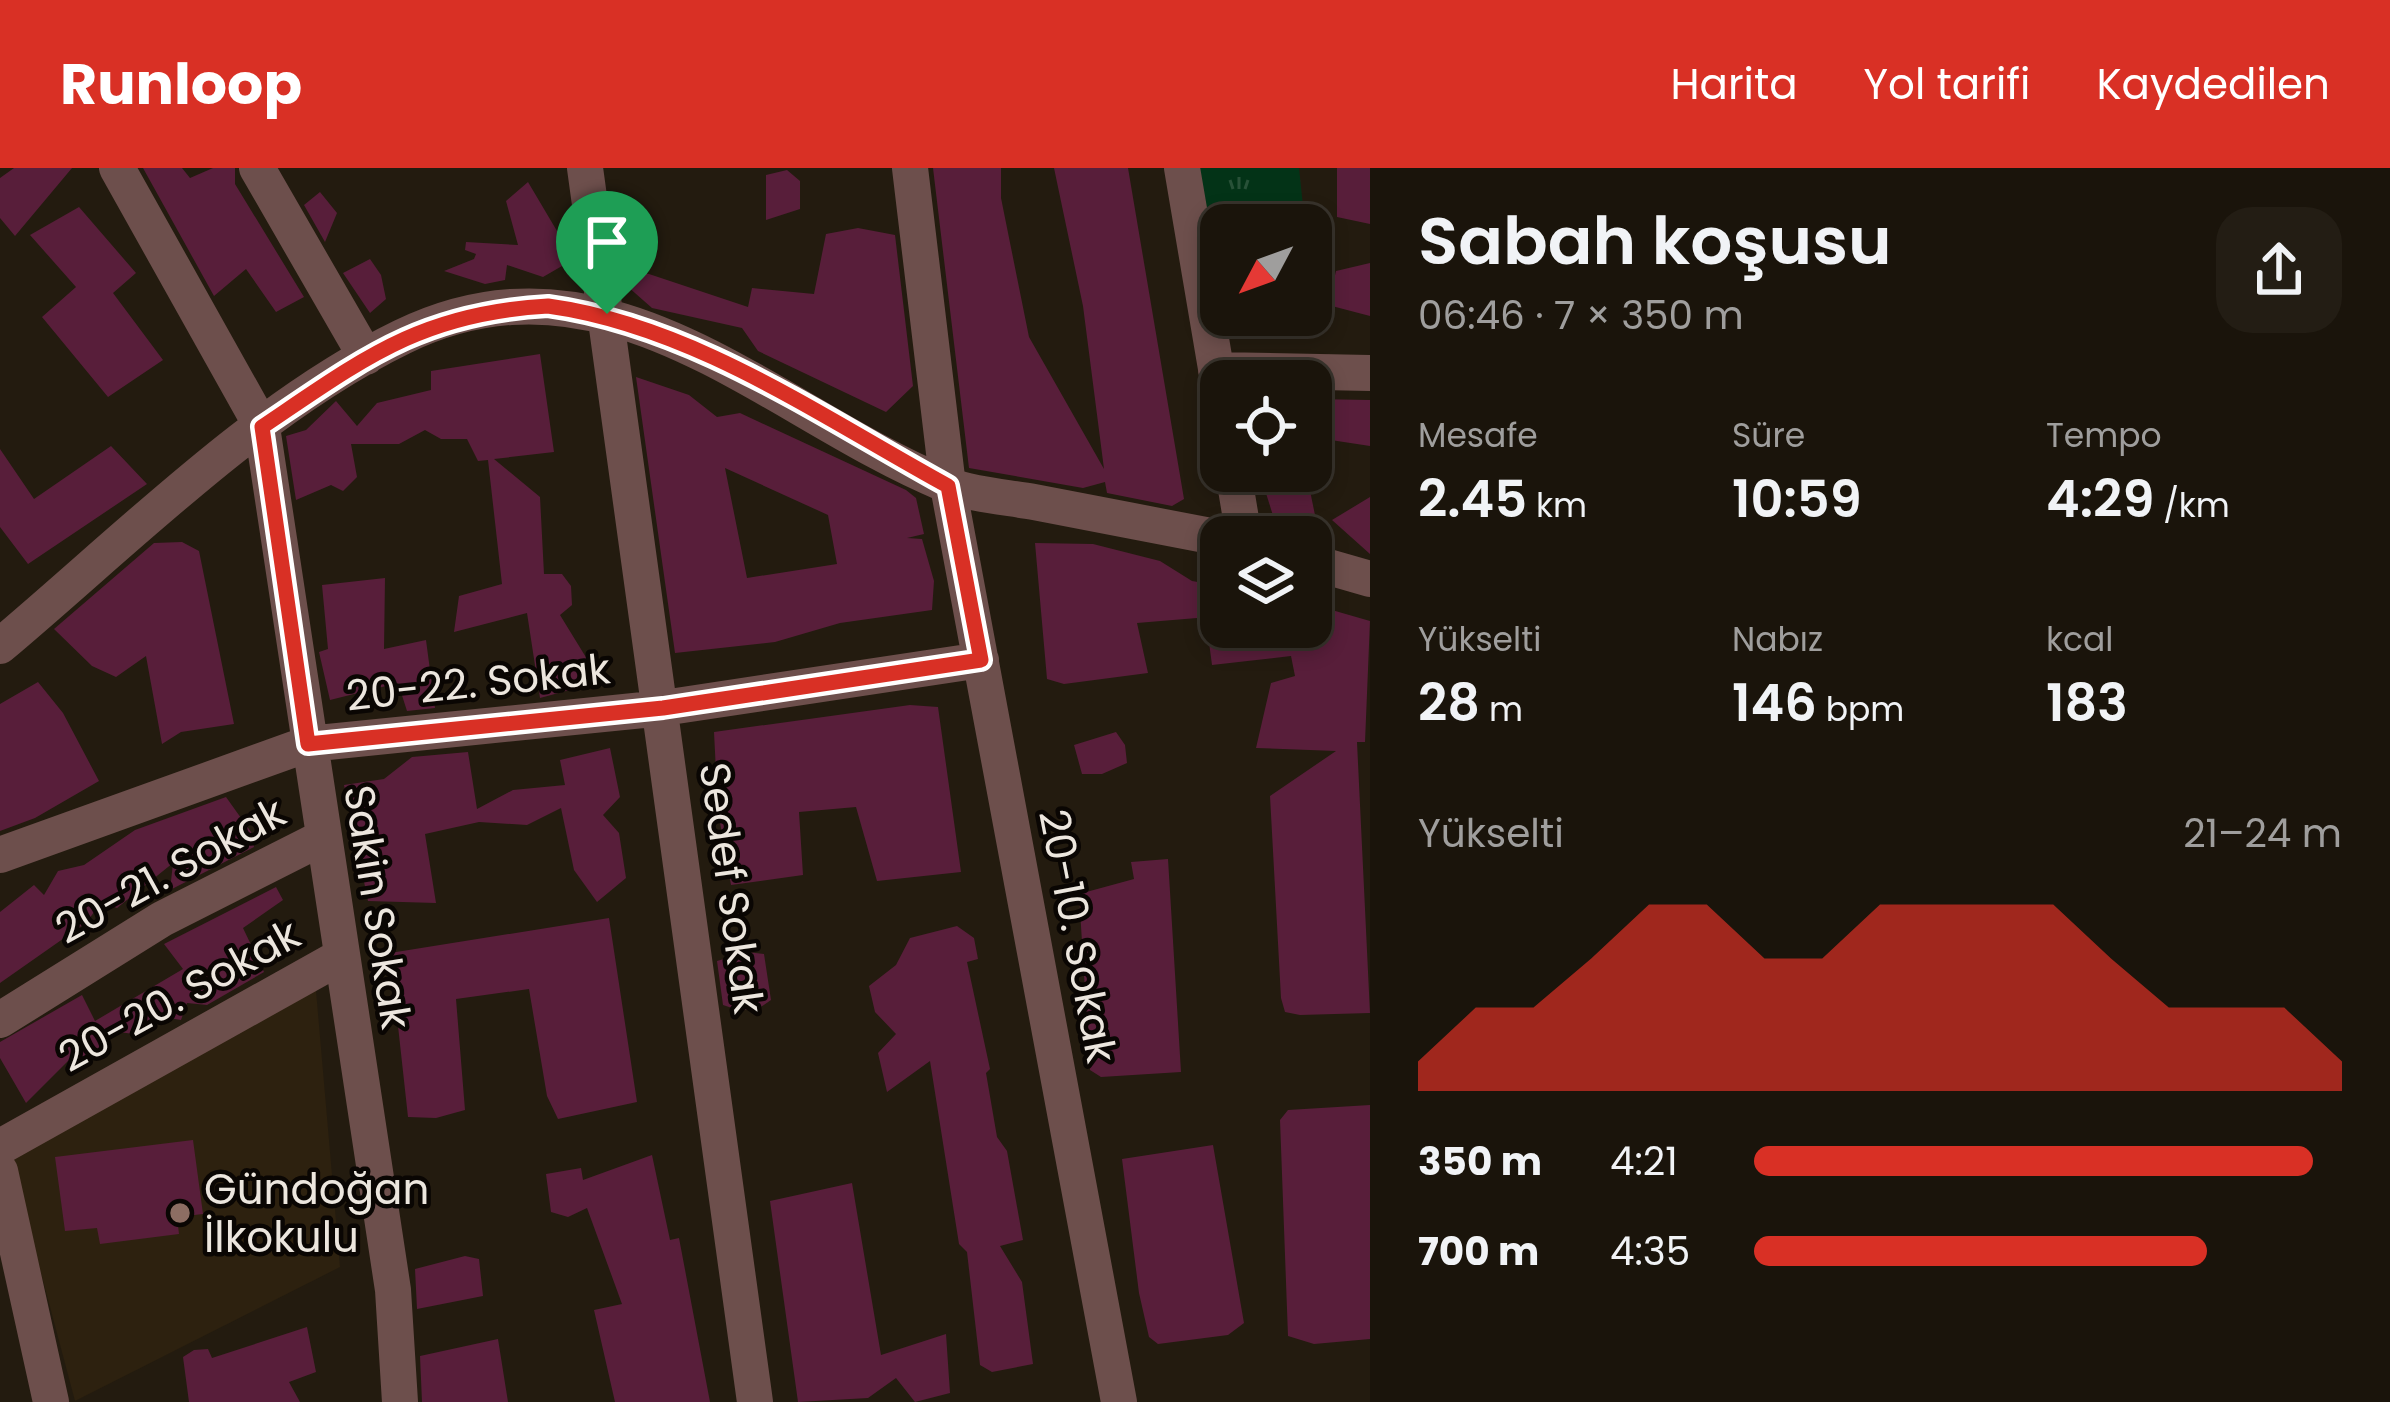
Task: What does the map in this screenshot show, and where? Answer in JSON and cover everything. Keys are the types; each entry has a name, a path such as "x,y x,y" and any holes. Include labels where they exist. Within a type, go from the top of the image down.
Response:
{"street":[{"path":"117,168 262,427"},
{"path":"257,168 366,357"},
{"name":"Sedef Sokak","path":"585,168 755,1402"},
{"name":"20-10. Sokak","path":"910,168 948,486 1119,1402"},
{"path":"1182,168 1215,360"},
{"path":"0,646 262,427 406,334 486,310 548,306 607,314 688,344 948,486 1200,534"},
{"path":"1332,376 1370,373"},
{"name":"Sakin Sokak","path":"262,427 393,1291 400,1402"},
{"path":"1332,568 1370,579"},
{"name":"20-22. Sokak","path":"0,855 308,744 663,708 981,660"},
{"name":"20-21. Sokak","path":"0,1020 162,919 322,838"},
{"name":"20-20. Sokak","path":"0,1148 340,957"},
{"path":"0,1171 51,1402"}],"shaded area":[{"name":"Gündoğan İlkokulu","path":"315,979 340,1267 75,1401 11,1160"}],"green space":[{"path":"1195,168 1299,168 1303,204 1200,205"}],"building":[{"path":"14,168 72,168 15,236 0,218 0,178"},
{"path":"143,168 182,168 190,178 213,168 235,168 235,184 304,297 276,312 246,269 214,296"},
{"path":"933,168 1001,168 1001,198 1029,337 1104,469 1083,306 1054,168 1128,168 1184,499 1172,506 1107,493 1105,482 1083,488 969,468"},
{"path":"1337,168 1370,168 1370,224 1337,217"},
{"path":"787,170 800,181 800,209 766,220 766,175"},
{"path":"528,182 557,231 562,266 543,277 507,265 505,280 485,284 444,271 474,259 476,254 465,250 466,242 518,245 506,201"},
{"path":"320,192 337,213 325,242 304,205"},
{"path":"79,207 136,273 113,293 163,360 108,397 42,317 76,287 30,235"},
{"path":"858,228 895,235 913,386 886,412 758,351 742,328 652,308 627,286 632,272 649,274 748,307 752,288 814,294 826,234"},
{"path":"370,259 381,275 386,299 370,313 343,273"},
{"path":"1370,263 1370,316 1332,306 1336,271"},
{"path":"540,354 554,452 494,459 540,497 544,574 562,574 571,586 572,605 560,615 587,659 588,685 540,698 527,613 454,632 459,596 502,584 488,460 478,461 467,439 441,439 425,430 399,444 351,444 357,477 343,491 331,485 296,500 286,436 306,430 336,401 357,426 377,403 431,390 431,371"},
{"path":"636,377 689,395 717,417 740,413 916,498 924,534 907,538 922,539 934,581 932,610 840,623 775,642 675,653","holes":["725,468 828,515 837,564 747,578"]},
{"path":"1332,399 1370,400 1370,446 1332,440"},
{"path":"111,446 147,484 28,564 0,527 0,449 34,499"},
{"path":"1266,492 1310,492 1315,516 1273,516"},
{"path":"1370,497 1370,554 1332,520"},
{"path":"182,542 199,551 234,724 181,732 162,744 146,656 116,677 92,666 54,629 154,543"},
{"path":"1035,543 1093,544 1160,561 1200,582 1200,618 1137,623 1148,673 1064,684 1047,679"},
{"path":"385,578 384,649 426,640 435,708 407,711 398,683 330,700 319,652 328,649 322,585"},
{"path":"1332,610 1370,621 1365,742 1357,742 1370,1013 1300,1015 1285,1012 1281,998 1270,796 1336,751 1256,748 1271,683 1295,676 1291,656 1212,665 1210,648 1332,648"},
{"path":"38,682 63,713 99,781 35,818 0,831 0,704"},
{"path":"910,705 938,707 961,872 877,881 856,807 799,812 803,875 731,885 718,811 714,732"},
{"path":"1116,732 1125,745 1127,763 1102,774 1082,774 1074,745"},
{"path":"610,748 620,797 603,815 619,833 626,878 597,902 574,870 561,808 527,825 479,822 425,834 436,903 368,901 344,785 384,779 412,757 468,752 477,809 513,790 565,785 560,760"},
{"path":"226,797 251,832 254,847 170,890 173,863 117,908 101,902 87,922 0,983 0,912 34,885 44,895 58,871 84,865 135,830"},
{"path":"1168,859 1181,1072 1101,1077 1090,1070 1079,894 1134,879 1131,862"},
{"path":"276,887 283,900 243,928 264,972 207,1005 187,1003 181,1020 157,1016 133,1034 99,1029 106,1045 75,1064 68,1061 26,1103 0,1058 0,1042 82,995 95,1021 183,969 164,944"},
{"path":"609,918 637,1102 558,1119 547,1096 529,989 456,999 465,1110 436,1118 408,1117 390,953"},
{"path":"957,926 974,938 978,959 967,962 990,1069 986,1073 997,1137 1007,1151 1023,1240 1000,1246 1022,1282 1033,1364 992,1372 980,1365 967,1252 959,1244 930,1061 887,1092 878,1053 896,1034 875,1012 869,986 896,965 910,938"},
{"path":"747,952 764,954 771,1000 758,1009 738,1010 723,1005 717,961"},
{"path":"1370,1105 1370,1339 1314,1344 1288,1336 1280,1120 1288,1110"},
{"path":"193,1140 203,1214 177,1217 179,1234 100,1244 97,1228 65,1231 55,1157"},
{"path":"1213,1145 1244,1323 1228,1335 1158,1344 1149,1337 1139,1293 1122,1159"},
{"path":"652,1155 670,1240 679,1238 710,1402 615,1402 594,1310 622,1304 587,1208 568,1217 551,1212 546,1174 581,1168 583,1180"},
{"path":"852,1183 881,1355 946,1334 950,1393 915,1402 896,1378 868,1398 798,1402 770,1201"},
{"path":"465,1256 479,1259 483,1296 417,1309 415,1269"},
{"path":"307,1327 316,1372 289,1382 300,1402 189,1402 183,1357 194,1350 208,1349 212,1358"},
{"path":"498,1339 508,1402 422,1402 420,1356"}],"place":[{"name":"Gündoğan İlkokulu","path":"180,1213"}],"route":[{"path":"548,306 607,314 688,344 948,486 981,660 663,708 308,744 262,427 406,334 486,310 548,306"}]}
